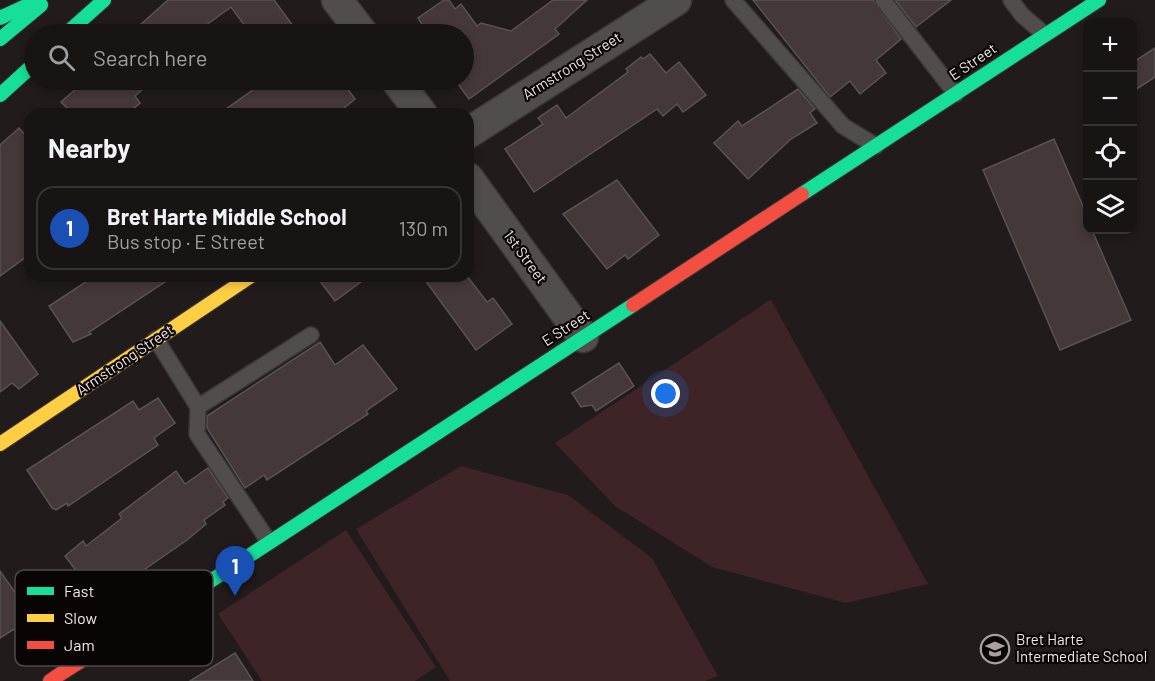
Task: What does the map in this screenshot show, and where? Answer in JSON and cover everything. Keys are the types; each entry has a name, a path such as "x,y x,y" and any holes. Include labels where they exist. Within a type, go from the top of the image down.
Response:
{"street":[{"path":"0,18 11,15 39,0"},
{"path":"0,39 47,0"},
{"path":"77,24 104,0"},
{"path":"337,0 355,24"},
{"name":"Armstrong Street","path":"474,128 676,0"},
{"name":"E Street","path":"213,579 1099,0"},
{"path":"0,95 24,73"},
{"path":"404,90 417,108"},
{"name":"1st Street","path":"474,186 583,337"},
{"name":"Armstrong Street","path":"0,444 242,282"},
{"name":"E Street","path":"50,681 70,667"}],"lane":[{"path":"733,0 843,126 876,146"},
{"path":"883,0 956,94"},
{"path":"1011,0 1022,15 1044,34"},
{"path":"198,407 311,335"},
{"path":"156,339 198,407 197,434 269,542"},
{"path":"70,667 78,681"}],"shaded area":[{"path":"770,300 928,584 846,603 712,567 615,506 555,443"},
{"path":"461,466 568,495 652,558 718,676 705,681 450,681 356,529"},
{"path":"346,530 436,667 415,681 262,681 218,614"}],"building":[{"path":"168,0 274,0 292,24 244,24 231,7 208,24 141,24"},
{"path":"444,0 449,0 455,9 461,4 477,26 481,23 511,31 553,0 587,0 555,29 559,34 469,99 462,90 474,90 474,24 422,24 418,18"},
{"path":"753,0 873,0 901,39 876,60 886,73 860,94 850,81 830,97"},
{"path":"895,0 951,0 916,27"},
{"path":"1155,48 1155,77 1137,89 1137,72 1137,60"},
{"path":"650,54 666,73 679,62 706,95 683,112 677,104 663,116 657,109 534,192 505,149 543,124 538,118 557,105 566,118 628,72 626,69 641,57 643,59"},
{"path":"798,89 815,109 810,113 817,123 791,139 748,179 714,143 738,121 742,126"},
{"path":"75,90 142,90 135,96 140,103 134,108 67,108 61,102"},
{"path":"253,90 348,90 355,99 344,108 227,108"},
{"path":"19,128 24,133 24,258 0,276 0,145"},
{"path":"1054,139 1083,206 1083,234 1094,234 1131,320 1060,350 983,170"},
{"path":"617,180 659,235 628,259 625,255 607,269 563,214"},
{"path":"86,282 165,282 89,332 91,334 73,342 49,306"},
{"path":"321,282 361,282 335,301"},
{"path":"426,282 472,282 487,302 493,298 512,324 476,350"},
{"path":"0,321 38,374 19,389 12,383 0,392"},
{"path":"320,342 335,365 363,345 397,389 366,411 368,414 267,480 264,475 245,488 207,428 207,416"},
{"path":"619,363 634,386 596,411 592,405 581,407 572,393"},
{"path":"158,398 175,423 154,438 158,445 68,506 67,503 56,510 52,508 27,470 133,401 139,410"},
{"path":"208,468 228,498 223,502 225,505 204,520 206,524 144,570 76,570 65,556 83,541 86,546 122,518 119,514 176,471 185,484"},
{"path":"0,571 15,592 15,631 14,629 0,638"},
{"path":"235,653 253,681 190,681"}],"traffic: fast":[{"path":"0,18 39,0"},
{"path":"77,24 104,0"},
{"path":"802,194 1099,0"},
{"path":"0,39 41,5"},
{"path":"0,95 24,73"},
{"path":"213,579 633,305"}],"traffic: slow":[{"path":"0,444 242,282"}],"traffic: jam":[{"path":"633,305 802,194"},
{"path":"50,681 73,666"}],"place":[{"name":"Bret Harte Middle School","path":"235,596"},
{"name":"Bret Harte Intermediate School","path":"995,649"}]}
